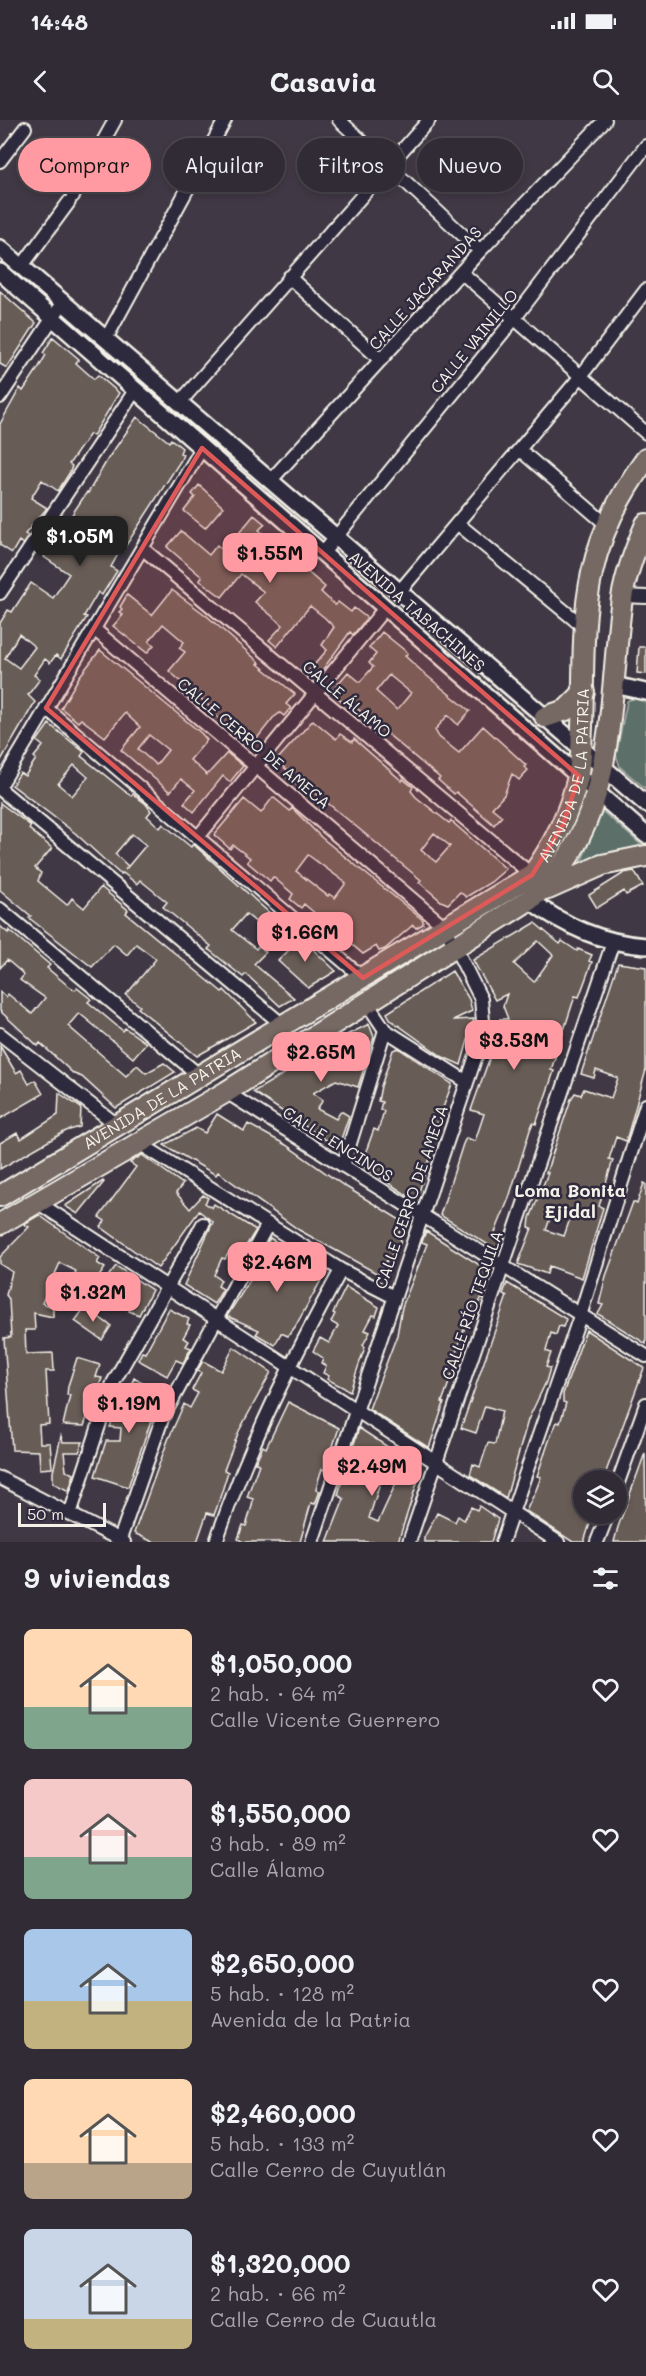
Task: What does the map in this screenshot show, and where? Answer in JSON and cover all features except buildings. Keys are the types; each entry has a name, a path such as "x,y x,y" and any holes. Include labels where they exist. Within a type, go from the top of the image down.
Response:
{"main road":[{"name":"AVENIDA DE LA PATRIA","path":"0,1196 445,927 533,890 563,825 579,776 585,628 592,573 607,525 627,484 646,459"},
{"name":"AVENIDA DE LA PATRIA","path":"0,1224 226,1092 456,947 533,890 568,857 597,791 614,686 622,596 635,551 646,524"},
{"path":"545,717 566,711 584,692"},
{"path":"533,890 602,865 646,856"}],"street":[{"path":"22,266 71,199 115,120"},
{"path":"107,337 225,120"},
{"path":"339,120 358,138"},
{"path":"405,146 429,120"},
{"name":"CALLE JACARANDAS","path":"271,480 480,251 605,120"},
{"path":"0,161 25,128"},
{"name":"CALLE VAINILLO","path":"322,553 514,320 646,146"},
{"path":"405,182 480,251"},
{"path":"181,400 363,192"},
{"name":"AVENIDA TABACHINES","path":"0,248 181,400 399,592 646,804"},
{"name":"AVENIDA TABACHINES","path":"0,272 646,835"},
{"path":"461,272 646,434"},
{"path":"289,277 381,360"},
{"path":"399,592 581,376 646,290"},
{"path":"0,397 64,301"},
{"path":"0,593 136,389"},
{"path":"202,448 0,787 284,1026"},
{"path":"520,450 607,525"},
{"path":"457,523 585,628"},
{"name":"CALLE ÁLAMO","path":"142,548 315,693 533,890"},
{"path":"622,596 646,597"},
{"path":"198,837 385,608"},
{"name":"CALLE CERRO DE AMECA","path":"94,629 445,927 481,999 483,1021 467,1082 312,1542"},
{"path":"614,686 646,692"},
{"path":"46,708 363,978"},
{"path":"533,890 569,925 613,942 646,946"},
{"path":"0,909 200,1076"},
{"name":"CALLE RÍO TEQUILA","path":"409,1542 613,942"},
{"path":"367,1003 385,1030 467,1082"},
{"path":"343,1166 385,1030"},
{"path":"0,1034 117,1125"},
{"name":"CALLE ENCINOS","path":"226,1092 646,1356"},
{"path":"502,1542 580,1316 646,1105"},
{"path":"139,1143 341,1270 394,1297"},
{"path":"37,1202 558,1542"},
{"path":"70,1514 113,1383 202,1224"},
{"path":"0,1478 121,1541 162,1419 218,1320 268,1224"},
{"path":"216,1542 239,1475 288,1367 341,1270"},
{"path":"622,1470 646,1404"},
{"path":"597,1542 604,1524"}],"highlighted area":[{"path":"202,448 579,776 563,825 532,875 363,978 46,708"}],"green space":[{"path":"636,697 646,701 646,789 620,767 616,755 627,701"},
{"path":"602,811 646,849 580,865"}],"district":[{"name":"Loma Bonita Ejidal","path":"570,1201"}]}
